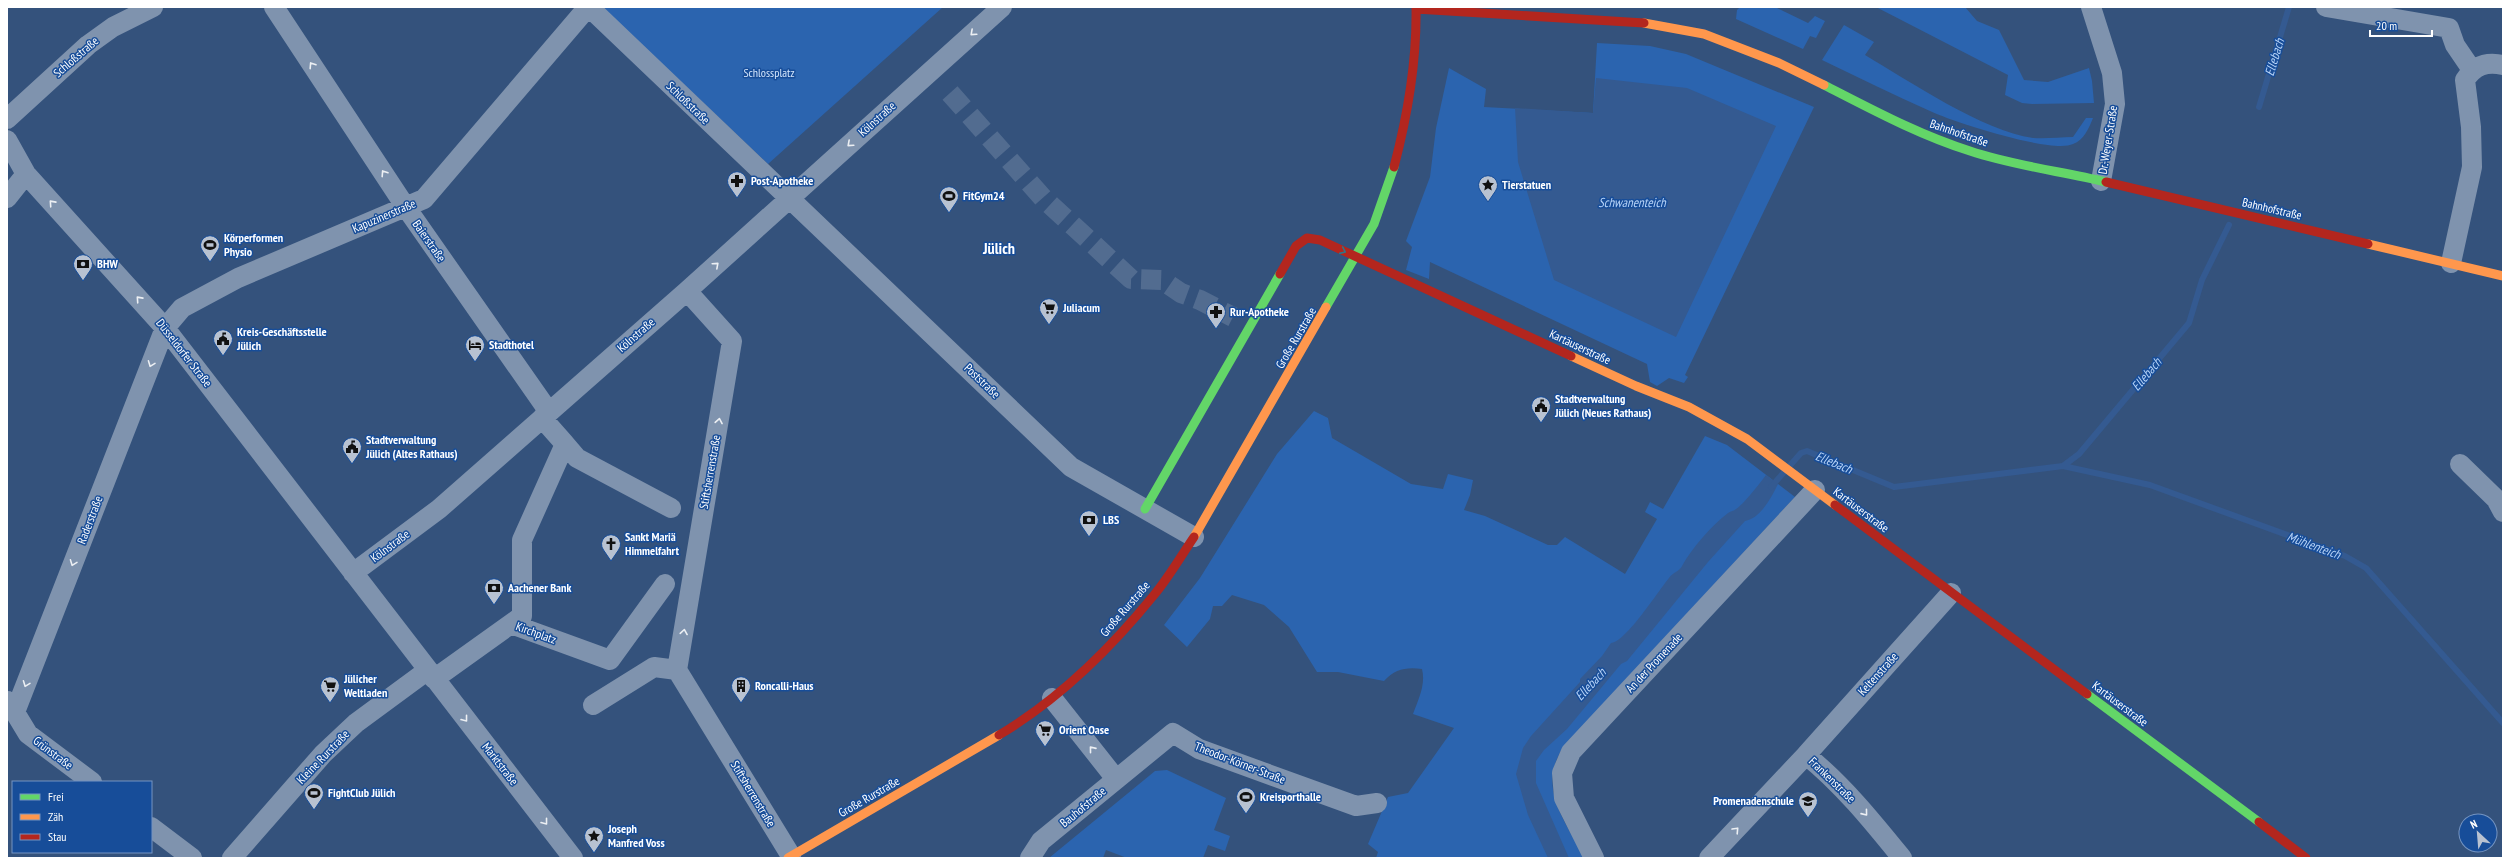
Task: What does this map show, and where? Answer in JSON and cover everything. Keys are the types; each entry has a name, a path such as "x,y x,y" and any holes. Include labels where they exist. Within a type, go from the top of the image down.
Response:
{"main road":[{"name":"Bahnhofstraße","path":"1416,8 1634,21 1704,34 1779,63 1921,133 1969,151 2021,166 2101,181 2503,276"},
{"name":"Große Rurstraße","path":"789,857 1004,732 1052,698 1113,642 1155,594 1194,537 1357,257 1382,205 1398,151 1414,59 1416,8"},
{"path":"1145,509 1296,246 1307,238 1329,245 1357,257"},
{"name":"Kartäuserstraße","path":"1357,257 1636,386 1689,408 1747,440 2306,858"}],"street":[{"name":"Schloßstraße","path":"7,119 88,45 113,27 153,7"},
{"name":"Baierstraße","path":"274,7 405,206 546,415"},
{"name":"Schloßstraße","path":"589,7 789,198"},
{"name":"Kapuzinerstraße","path":"165,328 182,308 238,278 424,199 589,7"},
{"name":"Kölnstraße","path":"353,573 438,509 546,415 687,291 1002,7"},
{"name":"Dr.-Weyer-Straße","path":"2091,7 2112,73 2115,104 2101,181"},
{"path":"2326,7 2449,28 2455,45 2472,70"},
{"path":"2451,263 2472,167 2471,127 2465,80 2472,70 2484,64 2503,64"},
{"name":"Düsseldorfer Straße","path":"7,140 26,174 165,328 353,573"},
{"path":"7,198 26,174"},
{"name":"Poststraße","path":"789,198 1071,467 1194,537"},
{"name":"Stiftsherrenstraße","path":"687,291 732,341 677,670 789,857"},
{"name":"Raderstraße","path":"11,706 165,328"},
{"path":"546,415 565,444 577,458 671,508"},
{"name":"Kirchplatz","path":"511,624 522,616 522,540 565,444"},
{"path":"2460,464 2496,499 2503,512"},
{"name":"An der Promenade","path":"1594,858 1564,798 1562,773 1571,752 1815,490"},
{"path":"353,573 431,675"},
{"name":"Kirchplatz","path":"511,624 610,660 665,584"},
{"name":"Keltenstraße","path":"1806,755 1951,592"},
{"name":"Kleine Rurstraße","path":"232,858 322,754 356,723 511,624"},
{"path":"593,705 654,667 677,670"},
{"name":"Marktstraße","path":"431,675 573,858"},
{"name":"Bauhofstraße","path":"1030,858 1041,841 1116,779 1052,698"},
{"name":"Grünstraße","path":"11,706 28,734 91,781"},
{"name":"Theodor-Körner-Straße","path":"1116,779 1173,734 1199,749 1356,806 1377,803"},
{"name":"Frankenstraße","path":"1709,858 1806,755 1827,772 1860,807 1902,858"},
{"path":"152,828 192,858"}],"green space":[{"name":"Schlossplatz","path":"602,7 943,7 768,164"},
{"path":"1740,7 1775,7 1808,23 1815,16 1825,21 1816,38 1810,36 1803,49 1736,19 1737,10"},
{"path":"1876,7 1965,7 1977,21 1999,30 2024,80 2048,82 2089,68 2094,103 2022,103 2005,95 2008,75"},
{"path":"1844,25 1874,42 1865,55 1947,104 1992,126 2033,138 2073,137 2086,118 2093,118 2088,130 2080,140 2073,144 2062,146 2045,145 2025,141 1980,129 1942,116 1822,60"},
{"path":"1597,43 1650,46 1686,54 1814,107 1685,375 1688,377 1684,383 1669,378 1657,386 1650,382 1647,364 1430,262 1429,279 1406,270 1412,247 1406,241 1430,177 1436,128 1449,68 1486,89 1484,107 1593,113"},
{"path":"1314,411 1328,418 1332,438 1411,484 1443,489 1448,474 1473,480 1470,495 1464,510 1485,516 1548,545 1557,545 1565,537 1625,574 1657,519 1645,512 1650,502 1663,509 1705,436 1727,445 1795,497 1564,746 1556,761 1553,776 1553,790 1556,803 1584,858 1376,858 1378,852 1368,844 1388,797 1408,793 1454,728 1413,714 1422,687 1422,669 1411,668 1397,671 1384,681 1338,672 1317,672 1289,627 1264,605 1232,595 1222,606 1213,606 1210,619 1187,647 1164,625 1200,578 1277,454"},
{"path":"1167,770 1226,798 1214,830 1230,836 1225,851 1208,845 1203,858 1127,858 1106,850 1103,858 1049,858 1155,771"}],"water":[{"name":"Schwanenteich","path":"1596,78 1687,88 1776,126 1676,337 1554,280 1518,162 1515,108 1593,113"},
{"path":"1766,475 1778,484 1761,512 1745,521 1708,562 1627,661 1621,664 1567,729 1544,750 1536,761 1536,783 1569,858 1548,858 1528,815 1516,774 1523,748 1531,736 1580,682 1580,679 1602,656 1611,643 1625,634 1642,615 1670,576 1681,568 1702,538 1722,518 1743,503"}],"waterway":[{"name":"Ellebach","path":"2259,107 2289,7"},
{"name":"Ellebach","path":"1771,487 1801,453 1807,451 1894,487 2063,466 2079,454 2189,323 2202,280 2229,225"},
{"name":"Mühlenteich","path":"2063,466 2150,485 2345,556 2366,568 2503,723"}],"tunnel":[{"path":"950,93 1043,198 1131,279 1162,280 1181,293 1200,300 1233,317"}],"traffic: fast":[{"path":"1824,85 1896,121 1951,145 2004,161 2106,182"},
{"path":"1326,307 1374,224 1394,167"},
{"path":"1145,509 1280,274"},
{"path":"2087,694 2259,822"}],"traffic: slow":[{"path":"1644,23 1704,34 1779,63 1824,85"},
{"path":"2368,244 2503,276"},
{"path":"1194,537 1326,307"},
{"path":"1571,356 1636,386 1689,407 1747,439 1835,505"},
{"path":"788,858 999,735"}],"traffic: jam":[{"path":"1394,167 1411,87 1415,47 1416,7"},
{"path":"1416,9 1644,23"},
{"path":"2106,182 2368,244"},
{"path":"1280,274 1296,246 1307,238 1320,240 1571,356"},
{"path":"1835,505 2087,694"},
{"path":"999,735 1042,706 1102,653 1137,615 1159,588 1194,537"},
{"path":"2259,822 2306,858"}],"place":[{"name":"Post-Apotheke","path":"737,198"},
{"name":"Tierstatuen","path":"1488,202"},
{"name":"FitGym24","path":"949,213"},
{"name":"Körperformen Physio","path":"210,262"},
{"name":"BHW","path":"83,281"},
{"name":"Juliacum","path":"1049,325"},
{"name":"Rur-Apotheke","path":"1216,329"},
{"name":"Kreis-Geschäftsstelle Jülich","path":"223,356"},
{"name":"Stadthotel","path":"475,362"},
{"name":"Stadtverwaltung Jülich (Neues Rathaus)","path":"1541,423"},
{"name":"Stadtverwaltung Jülich (Altes Rathaus)","path":"352,464"},
{"name":"LBS","path":"1089,537"},
{"name":"Sankt Mariä Himmelfahrt","path":"611,561"},
{"name":"Aachener Bank","path":"494,605"},
{"name":"Jülicher Weltladen","path":"330,703"},
{"name":"Roncalli-Haus","path":"741,703"},
{"name":"Orient Oase","path":"1045,747"},
{"name":"FightClub Jülich","path":"314,810"},
{"name":"Kreisporthalle","path":"1246,814"},
{"name":"Promenadenschule","path":"1808,818"},
{"name":"Joseph Manfred Voss","path":"594,853"}],"district":[{"name":"Jülich","path":"999,248"}]}
